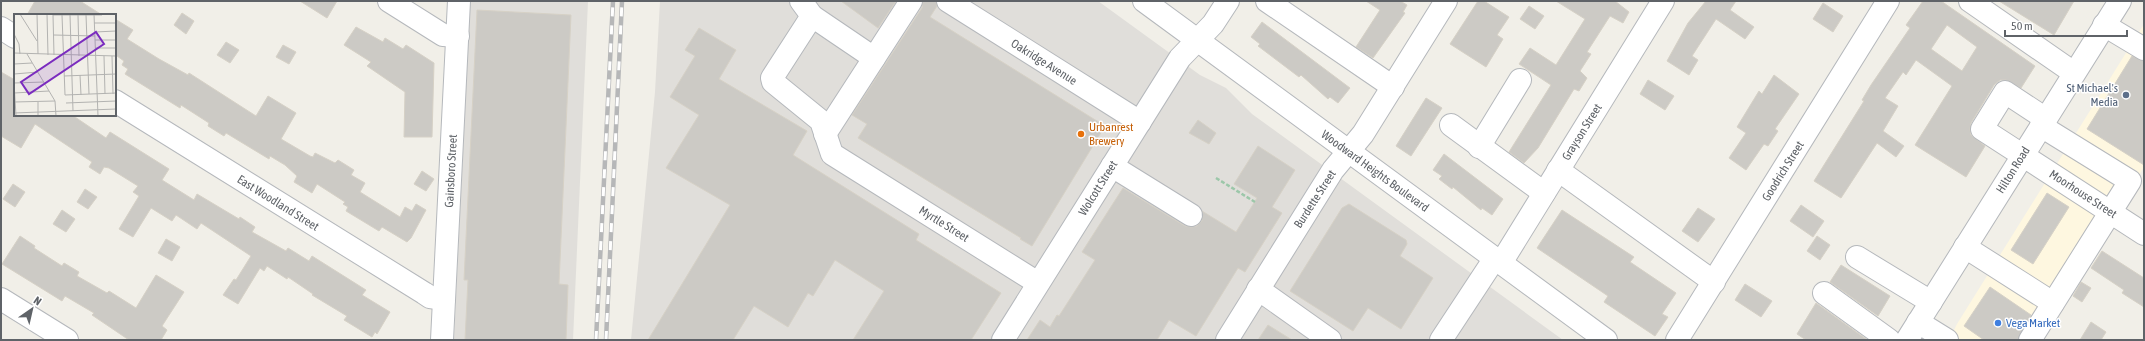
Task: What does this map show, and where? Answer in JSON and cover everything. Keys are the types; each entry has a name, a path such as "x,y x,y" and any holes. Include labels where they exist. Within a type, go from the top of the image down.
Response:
{"street":[{"path":"389,1 443,35 458,36"},
{"name":"Gainsboro Street","path":"442,340 459,1"},
{"path":"825,134 911,1"},
{"name":"Oakridge Avenue","path":"948,1 1140,122"},
{"name":"Woodward Heights Boulevard","path":"1144,1 1606,340"},
{"name":"Wolcott Street","path":"1003,340 1180,58 1213,24 1228,1"},
{"path":"1267,1 1393,87"},
{"name":"Burdette Street","path":"1227,340 1333,170 1363,134 1446,1"},
{"name":"Grayson Street","path":"1441,340 1498,261 1544,193 1664,1"},
{"name":"Goodrich Street","path":"1677,340 1888,1"},
{"path":"1970,1 2074,73"},
{"name":"Hilton Road","path":"1913,331 2120,1"},
{"path":"806,9 874,58"},
{"name":"Myrtle Street","path":"806,9 772,78 775,85 821,122 832,154 1038,283"},
{"path":"2104,25 2144,49"},
{"path":"1,28 14,36"},
{"path":"1479,146 1520,80"},
{"name":"Moorhouse Street","path":"2044,122 2005,92 1982,129 2144,234"},
{"name":"East Woodland Street","path":"116,101 424,294 430,297 444,299"},
{"path":"2030,340 2130,181 2044,122"},
{"path":"1451,125 1544,193"},
{"path":"1112,166 1191,215"},
{"path":"1558,170 1714,282"},
{"path":"1965,247 2054,303"},
{"path":"1857,257 1931,302"},
{"path":"1258,289 1330,340"},
{"path":"1824,293 1889,340"},
{"path":"1,299 66,340"},
{"path":"1913,331 1947,340"}],"path":[{"path":"1216,178 1255,202"}],"shaded area":[{"path":"470,1 588,1 573,340 454,340"},
{"path":"660,1 1098,1 1200,75 1226,88 1252,114 1563,340 631,340 655,92"},
{"path":"2144,24 2144,167 2037,340 1949,340 1957,324"}],"building":[{"path":"35,1 80,1 100,14 28,14"},
{"path":"300,1 337,1 327,18"},
{"path":"841,1 896,1 878,28"},
{"path":"923,1 936,1 937,6 930,17 1105,126 1032,246 858,138 867,124 852,115 922,8"},
{"path":"1366,1 1400,1 1407,5 1403,12 1405,13 1373,58 1356,47 1380,10"},
{"path":"1478,1 1484,1 1509,17 1497,35 1503,39 1486,67 1450,44"},
{"path":"1556,1 1615,1 1629,12 1623,23 1610,16 1587,52 1591,54 1580,71 1587,78 1579,91 1574,89 1538,148 1524,163 1509,152 1551,85 1519,64 1530,48 1556,65 1585,19"},
{"path":"1706,1 1736,1 1730,10 1754,27 1745,39 1716,19 1692,56 1698,60 1689,75 1667,61 1688,23"},
{"path":"1923,1 1941,1 2035,66 2021,88 2006,80 2000,80 1994,85 1971,123 1971,135 1985,146 1966,177 1915,145 1952,86 1916,60 1906,75 1903,72 1885,98 1898,106 1883,131 1904,146 1896,157 1877,143 1841,198 1814,181 1864,101 1862,100 1871,85 1910,28 1906,25","holes":["1947,25 1977,47 1962,71 1931,49"]},
{"path":"1999,1 2074,1 2054,35"},
{"path":"1823,3 1843,16 1833,32 1813,19"},
{"path":"1529,6 1544,16 1535,29 1520,19"},
{"path":"477,10 571,15 559,284 568,285 566,340 465,340 468,280 464,280"},
{"path":"182,13 194,21 186,34 174,25"},
{"path":"116,20 133,30 127,39 188,75 189,73 256,116 268,96 296,113 281,139 310,156 313,157 315,153 335,163 338,160 354,170 351,175 365,183 360,192 400,217 405,207 412,211 416,204 426,210 411,238 407,242 382,227 379,231 346,211 348,207 343,204 345,202 317,184 312,193 294,182 297,176 285,165 270,156 269,159 226,133 224,136 208,126 209,123 181,105 180,108 125,74 128,69 122,65 124,61 117,56 116,58"},
{"path":"1262,22 1350,88 1338,103 1330,97 1328,99 1301,75 1299,77 1258,46 1260,44 1251,37"},
{"path":"356,27 383,42 385,38 403,49 406,45 434,63 432,137 404,137 405,92 367,66 371,62 344,45"},
{"path":"699,28 736,50 719,79 807,131 793,155 919,234 916,240 1001,293 971,340 853,340 884,291 835,260 813,296 808,293 788,327 754,306 733,340 648,340 730,205 666,168 699,115 670,97 695,56 685,50"},
{"path":"226,42 239,50 230,63 217,55"},
{"path":"283,45 296,52 289,64 276,57"},
{"name":"St Michael's Media","path":"2132,56 2144,61 2144,165 2087,129"},
{"path":"1,72 14,79 14,116 73,116 106,138 110,132 169,169 162,180 194,200 197,194 239,219 240,217 255,227 252,232 286,251 288,248 309,261 312,256 366,290 362,295 390,312 377,334 375,332 372,337 344,320 347,316 312,295 313,294 288,277 287,279 267,266 264,271 260,268 238,304 223,295 234,279 236,280 251,256 201,223 197,229 176,215 172,221 151,208 133,237 119,229 139,196 133,192 138,186 109,168 104,167 100,174 89,167 92,162 35,124 21,148 1,136"},
{"path":"1774,75 1799,94 1775,129 1778,131 1768,146 1764,144 1746,170 1729,158 1746,133 1737,127 1759,91 1762,94"},
{"path":"1648,80 1674,96 1665,110 1640,94"},
{"path":"1426,98 1442,108 1411,156 1396,146"},
{"path":"1198,120 1216,133 1209,144 1189,133"},
{"path":"1258,146 1295,170 1272,207 1282,213 1245,272 1238,268 1196,336 1169,320 1157,340 1027,340 1040,320 1050,327 1057,315 1059,316 1095,260 1082,252 1123,188 1185,226 1197,226 1202,221 1202,211 1236,232 1257,198 1234,184"},
{"path":"1444,154 1503,199 1492,215 1482,208 1481,210 1453,187 1452,189 1439,179 1442,176 1433,170"},
{"path":"422,171 434,179 426,191 414,184"},
{"path":"13,184 25,192 15,207 3,199"},
{"path":"85,189 97,197 88,209 77,202"},
{"path":"2047,193 2069,207 2033,264 2011,250"},
{"path":"1349,204 1406,240 1407,244 1400,256 1433,278 1401,329 1368,308 1353,331 1290,291 1342,208"},
{"path":"1801,205 1824,221 1813,237 1790,221"},
{"path":"1698,208 1715,219 1698,242 1682,231"},
{"path":"62,210 75,219 66,232 53,224"},
{"path":"1562,210 1634,257 1630,262 1676,293 1662,314 1668,317 1655,336 1604,302 1608,296 1537,248"},
{"path":"20,236 35,246 34,248 62,266 64,263 79,272 77,276 107,293 109,291 136,308 156,275 184,292 162,326 167,330 161,340 129,340 92,315 94,313 65,296 62,301 2,264"},
{"path":"1817,236 1830,245 1820,260 1807,251"},
{"path":"166,239 180,247 172,261 158,253"},
{"path":"2102,251 2144,278 2144,307 2122,293 2124,290 2091,268"},
{"path":"1841,265 1890,296 1878,316 1830,282"},
{"path":"2081,282 2091,288 2082,302 2073,296"},
{"path":"1745,284 1772,301 1761,317 1735,300"},
{"path":"1990,287 2031,315 2018,340 1984,340 1964,326"},
{"path":"1816,303 1866,340 1806,340 1797,334"},
{"path":"2091,322 2106,332 2101,340 2080,340"},
{"path":"1268,325 1292,340 1258,340"}],"railway":[{"path":"596,340 613,1"},
{"path":"606,340 622,1"}],"place":[{"name":"St Michael's Media","path":"2126,95"},
{"name":"Urbanrest Brewery","path":"1081,134"},
{"name":"Vega Market","path":"1998,323"}]}
